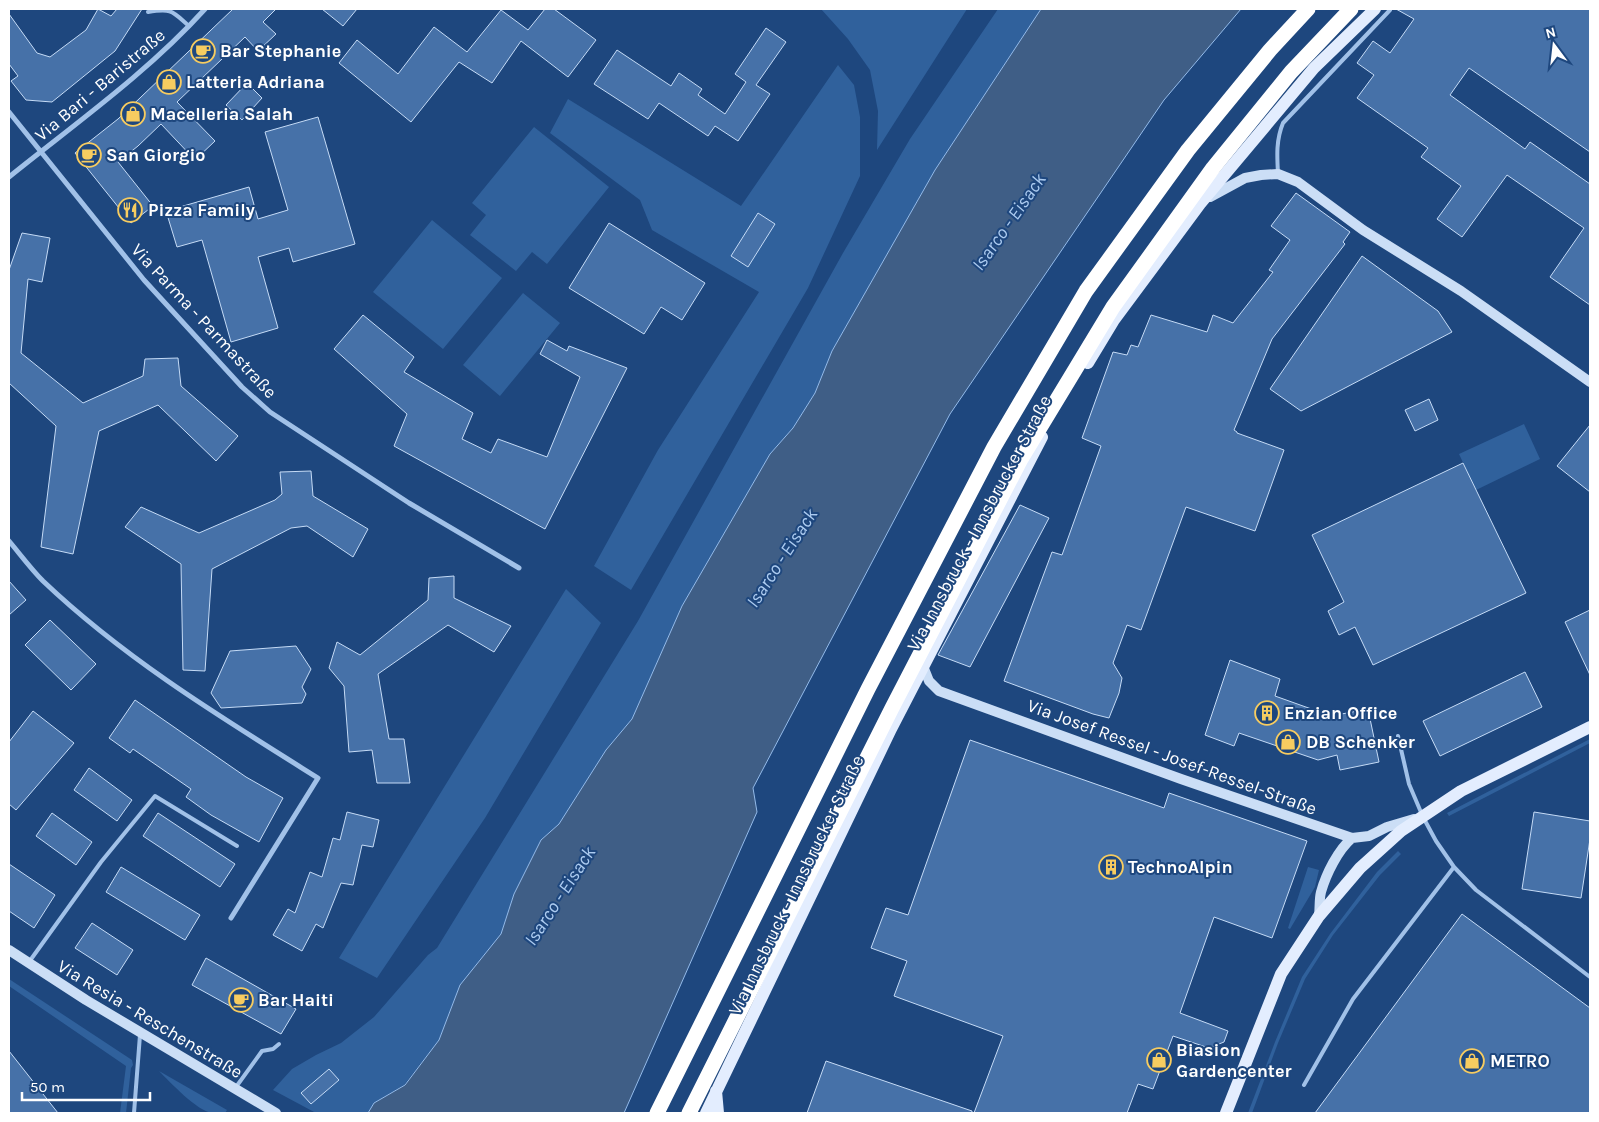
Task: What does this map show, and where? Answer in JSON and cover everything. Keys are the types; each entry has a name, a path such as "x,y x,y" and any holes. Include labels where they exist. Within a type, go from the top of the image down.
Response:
{"highway":[{"path":"657,1113 868,689 994,447 1086,291 1188,150 1270,50 1308,9"},
{"path":"690,1113 892,708 1021,459 1113,307 1213,168 1291,72 1351,9"}],"main road":[{"name":"Via Innsbruck - Innsbrucker Straße","path":"706,1113 891,729 1046,429 1114,320 1200,204 1242,151 1314,68 1375,9"},
{"path":"1200,204 1216,192 1245,178 1278,174 1298,182 1363,230 1461,291 1590,382"},
{"name":"Via Josef Ressel - Josef-Ressel-Straße","path":"923,666 929,681 938,691 1181,779 1352,838"},
{"path":"1226,1113 1281,974 1319,916 1360,868 1383,846 1460,791 1590,727"},
{"path":"1319,916 1321,892 1343,845 1352,838 1369,836 1387,827 1423,817"},
{"name":"Via Resia - Reschenstraße","path":"9,950 28,964 140,1033 276,1113"},
{"path":"716,1091 718,1113"}],"street":[{"name":"Via Bari - Baristraße","path":"9,177 127,83 189,26 204,9"},
{"name":"Via Parma - Parmastraße","path":"9,112 144,280 242,387 270,412 409,503 519,568"},
{"path":"9,541 43,580 126,653 198,703 318,778 231,918"}],"lane":[{"path":"1278,174 1276,154 1278,134 1283,123 1390,10"},
{"path":"148,12 172,11 189,26"},
{"path":"1398,736 1409,784 1423,817 1436,841 1454,867 1476,890 1590,977"},
{"path":"28,964 101,862 156,796 237,846"},
{"path":"1304,1085 1353,999 1454,867"},
{"path":"134,1113 140,1033"},
{"path":"235,1089 262,1051 273,1049 279,1044"}],"shaded area":[{"path":"821,9 967,9 877,150 878,111 870,70 848,39"},
{"path":"998,9 1041,9 935,170 832,351 815,393 793,428 770,454 682,606 632,719 606,750 559,824 541,840 514,894 501,934 460,985 439,1040 404,1085 374,1103 368,1113 316,1113 273,1090 292,1069 341,1043 374,1017 428,955 437,948 638,621 843,253 910,139"},
{"path":"838,65 854,85 860,117 860,176 808,288 631,590 594,566 658,450 759,292 652,230 640,200 550,133 568,99 741,206"},
{"path":"534,127 609,187 547,264 532,252 516,271 470,235 486,215 472,203"},
{"path":"432,220 502,278 443,349 373,292"},
{"path":"523,293 560,323 500,396 463,365"},
{"path":"1524,424 1540,459 1476,490 1459,454"},
{"path":"566,589 601,623 485,818 377,978 339,958"},
{"path":"1590,739 1590,743 1449,816 1447,813"},
{"path":"1398,851 1401,854 1380,875 1333,935 1305,979 1278,1043 1252,1113 1248,1113 1302,977 1330,934 1377,872"},
{"path":"1308,867 1319,870 1315,887 1290,929 1288,928"},
{"path":"9,979 132,1060 133,1065 131,1068 126,1113 120,1113 126,1066 9,986"},
{"path":"159,1071 227,1110 225,1113 214,1113 199,1107"}],"water":[{"name":"Isarco - Eisack","path":"1041,9 1241,9 1164,100 950,414 753,788 757,812 624,1113 368,1113 374,1103 405,1085 439,1040 460,985 501,934 514,894 541,840 559,824 606,750 632,719 682,606 770,454 793,428 815,393 832,351 935,170"}],"building":[{"path":"98,9 111,16 117,9 142,9 115,51 52,102 26,100 11,81 18,76 9,64 9,14 37,53 50,57 86,30"},
{"path":"233,9 276,9 263,22 276,34 258,51 245,37 177,102 215,141 195,160 161,124 118,162 153,206 131,223 75,153 118,119"},
{"path":"322,9 357,9 343,26"},
{"path":"545,9 554,9 596,40 568,77 521,41 492,83 459,62 411,122 339,63 357,40 398,74 434,27 467,52 501,10 528,30"},
{"path":"1396,9 1590,9 1590,152 1469,68 1450,95 1525,149 1530,142 1590,184 1590,305 1550,277 1584,228 1507,175 1462,237 1437,219 1461,186 1421,157 1428,148 1357,98 1374,75 1357,63 1373,41 1390,53 1414,19"},
{"path":"766,28 786,42 756,85 770,94 738,141 715,126 708,136 659,103 648,119 594,84 617,50 671,86 679,73 702,89 698,95 725,114 746,82 735,74"},
{"path":"247,83 262,98 242,120 226,105"},
{"path":"318,117 355,244 293,262 289,248 258,257 278,328 231,342 202,240 177,247 166,211 249,187 258,219 288,210 265,132"},
{"path":"1296,193 1350,232 1343,242 1345,244 1272,339 1234,430 1237,433 1284,450 1255,531 1186,507 1141,630 1127,625 1113,663 1122,678 1119,693 1109,718 1093,714 1004,681 1052,552 1062,555 1101,446 1082,438 1113,352 1127,355 1131,345 1138,347 1151,315 1207,332 1213,315 1233,323 1273,272 1269,270 1290,240 1271,226"},
{"path":"758,213 775,224 748,267 731,256"},
{"path":"609,223 705,283 682,320 661,307 644,334 569,288"},
{"path":"22,233 50,238 42,282 28,279 21,353 83,403 143,376 145,359 178,358 181,386 238,436 216,461 158,405 99,431 73,554 41,547 56,426 9,383 9,270"},
{"path":"1362,256 1438,311 1452,332 1301,411 1270,389"},
{"path":"363,315 414,357 404,372 473,413 462,439 491,453 498,439 547,457 580,377 540,354 547,340 567,351 569,346 627,368 545,529 394,446 407,414 334,349"},
{"path":"1429,399 1438,420 1415,431 1405,410"},
{"path":"1590,425 1590,492 1557,466"},
{"path":"1463,463 1526,593 1373,665 1355,627 1339,635 1328,611 1344,602 1312,535"},
{"path":"311,471 313,496 368,529 353,557 307,526 291,528 212,569 205,671 183,670 181,564 125,527 141,507 199,533 275,500 282,494 280,472"},
{"path":"1020,505 1049,518 970,667 938,655"},
{"path":"454,576 454,598 511,626 494,652 448,625 378,674 389,739 404,739 410,783 377,783 372,750 349,752 344,686 329,668 337,642 360,655 428,600 429,578"},
{"path":"9,581 26,600 9,615"},
{"path":"1590,610 1590,675 1565,622"},
{"path":"50,620 96,664 71,690 25,645"},
{"path":"296,646 311,669 302,687 306,694 302,703 221,708 211,693 230,651"},
{"name":"Enzian Office","path":"1230,660 1280,679 1275,696 1331,716 1368,709 1379,762 1340,770 1337,755 1318,760 1239,733 1234,746 1205,735"},
{"path":"1525,672 1542,707 1440,756 1423,721"},
{"path":"135,700 246,777 283,798 259,842 211,815 186,797 191,789 133,749 130,753 109,738"},
{"path":"33,711 74,743 16,810 9,804 9,742"},
{"path":"970,740 1164,808 1169,793 1307,841 1272,938 1214,917 1180,1013 1228,1031 1224,1042 1209,1048 1173,1036 1153,1089 1138,1084 1127,1113 974,1113 1003,1036 894,996 907,961 871,948 886,908 908,915"},
{"path":"89,768 132,800 117,821 74,790"},
{"path":"347,812 379,820 373,847 362,845 353,885 341,883 323,928 316,924 302,951 273,935 288,909 295,913 310,872 322,877 333,838 340,840"},
{"path":"1534,812 1590,821 1590,839 1581,898 1522,889"},
{"path":"52,813 92,842 76,865 36,836"},
{"path":"158,813 235,864 220,887 143,836"},
{"path":"9,864 55,895 34,928 9,911"},
{"path":"121,867 200,915 185,940 106,892"},
{"name":"METRO","path":"1462,914 1590,1008 1590,1113 1315,1113"},
{"path":"92,923 133,950 117,975 75,948"},
{"path":"206,958 296,1009 281,1034 192,985"},
{"path":"9,1051 58,1113 9,1113"},
{"path":"826,1061 972,1111 972,1113 807,1113"},
{"path":"329,1069 339,1080 311,1104 301,1093"}],"place":[{"name":"Bar Stephanie","path":"203,51"},
{"name":"Latteria Adriana","path":"169,82"},
{"name":"Macelleria Salah","path":"133,114"},
{"name":"San Giorgio","path":"89,155"},
{"name":"Pizza Family","path":"130,210"},
{"name":"Enzian Office","path":"1267,713"},
{"name":"DB Schenker","path":"1288,742"},
{"name":"TechnoAlpin","path":"1111,867"},
{"name":"Bar Haiti","path":"241,1000"},
{"name":"Biasion Gardencenter","path":"1159,1060"},
{"name":"METRO","path":"1472,1061"}]}
